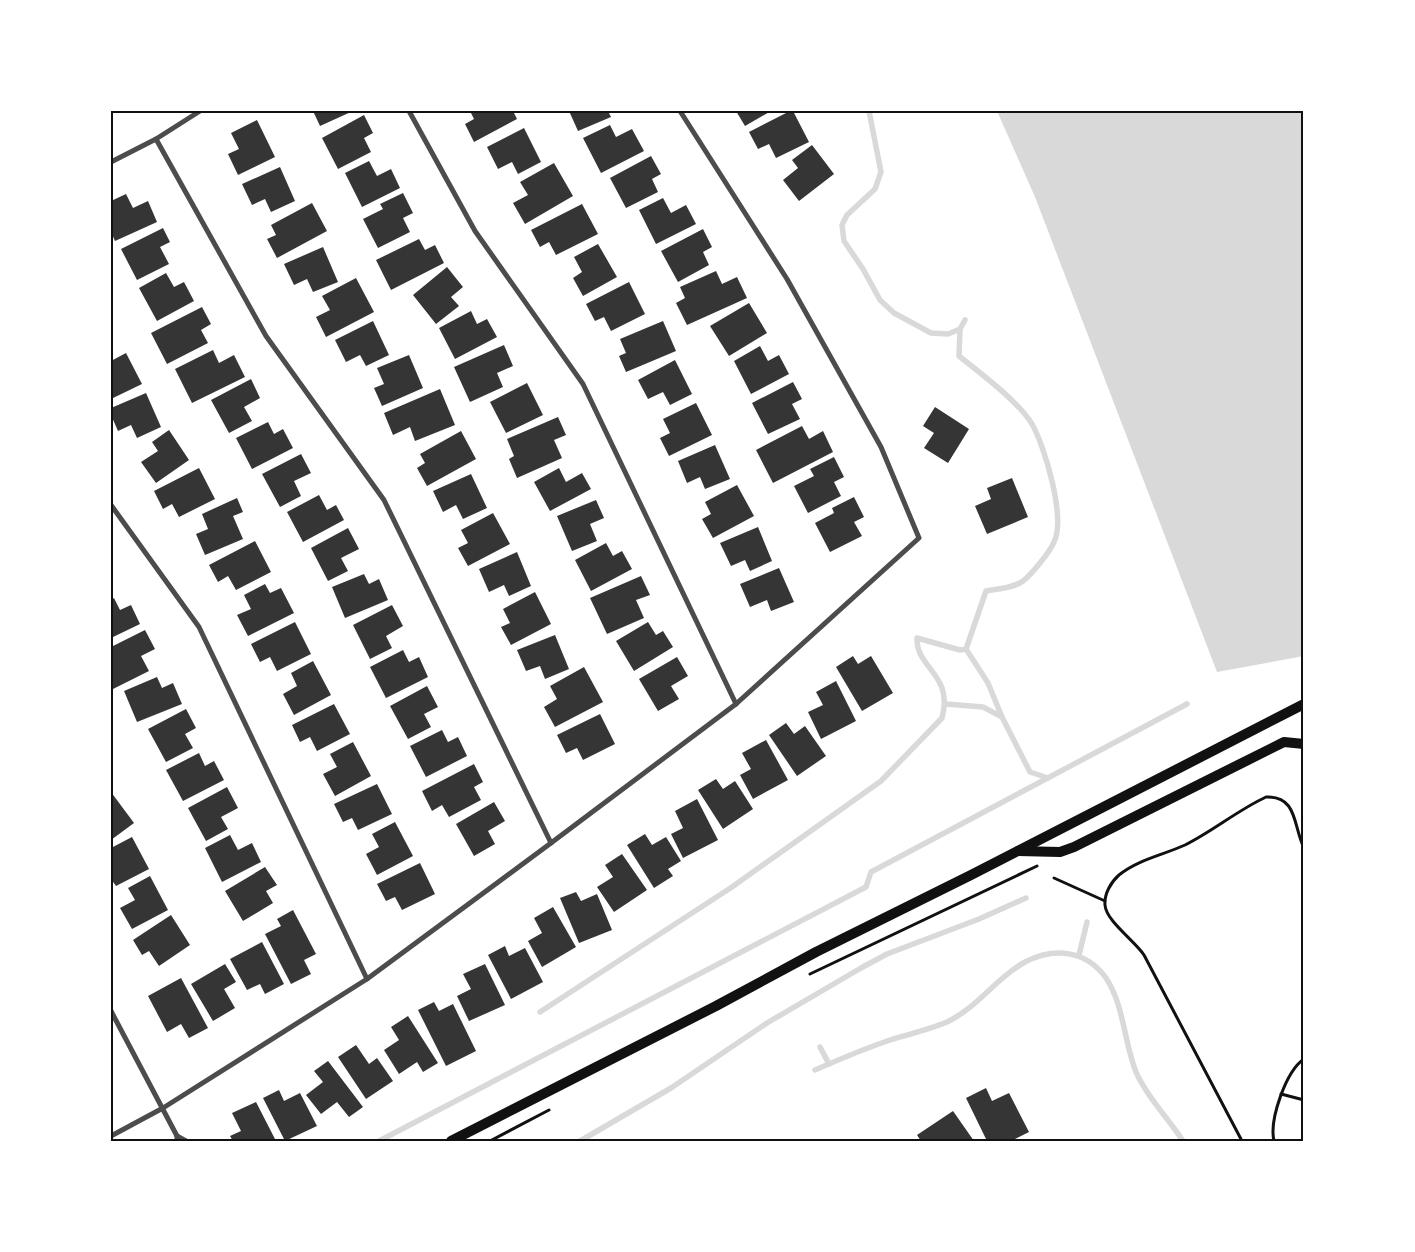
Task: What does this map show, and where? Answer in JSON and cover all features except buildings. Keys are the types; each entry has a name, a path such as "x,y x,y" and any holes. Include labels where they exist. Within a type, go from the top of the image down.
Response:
{"main road":[{"path":"451,1141 716,1006 816,952 1304,704"},
{"path":"1017,851 1060,852 1074,847 1284,742 1304,744"}],"street":[{"path":"111,162 156,139 200,111"},
{"path":"409,111 475,231 583,384 736,704"},
{"path":"111,1136 162,1108 367,979 551,843 736,704 919,538 881,447 830,355 787,279 680,111"},
{"path":"156,139 266,336 384,500 551,843"},
{"path":"111,505 199,627 367,979"},
{"path":"111,1011 177,1139 186,1141"}],"path":[{"path":"1242,1141 1144,955 1136,943 1107,913 1105,901 1112,882 1130,867 1183,846 1266,797 1278,796 1292,810 1298,836 1304,848"},
{"path":"808,975 1040,865"},
{"path":"1054,878 1105,901"},
{"path":"1274,1141 1281,1094 1297,1064 1304,1059"},
{"path":"1281,1094 1304,1100"},
{"path":"490,1141 552,1108"}],"shaded area":[{"path":"997,111 1304,111 1304,656 1217,672 1035,197"}],"waterway":[{"path":"540,1012 732,887 881,781 942,718 943,691 918,649 917,638 960,650 966,649 986,591 1010,587 1023,581 1040,563 1054,542 1057,531 1056,500 1043,449 1026,415 1008,397 959,356 960,329 948,334 931,333 894,313 880,300 863,269 844,241 842,225 847,215 875,189 881,172 869,111"},
{"path":"960,329 965,320"},
{"path":"966,649 988,683 1002,717"},
{"path":"946,704 983,707 1002,717 1030,772 1048,778"},
{"path":"379,1141 866,887 871,872 1187,704"},
{"path":"580,1141 671,1088 767,1023 861,968 887,954 979,919 1026,898"},
{"path":"1079,955 1087,922"},
{"path":"815,1070 873,1046 947,1022 968,1009 1005,976 1025,962 1047,954 1069,954 1089,962 1106,978 1117,1000 1136,1072 1152,1099 1183,1141"},
{"path":"820,1047 829,1064"}]}
